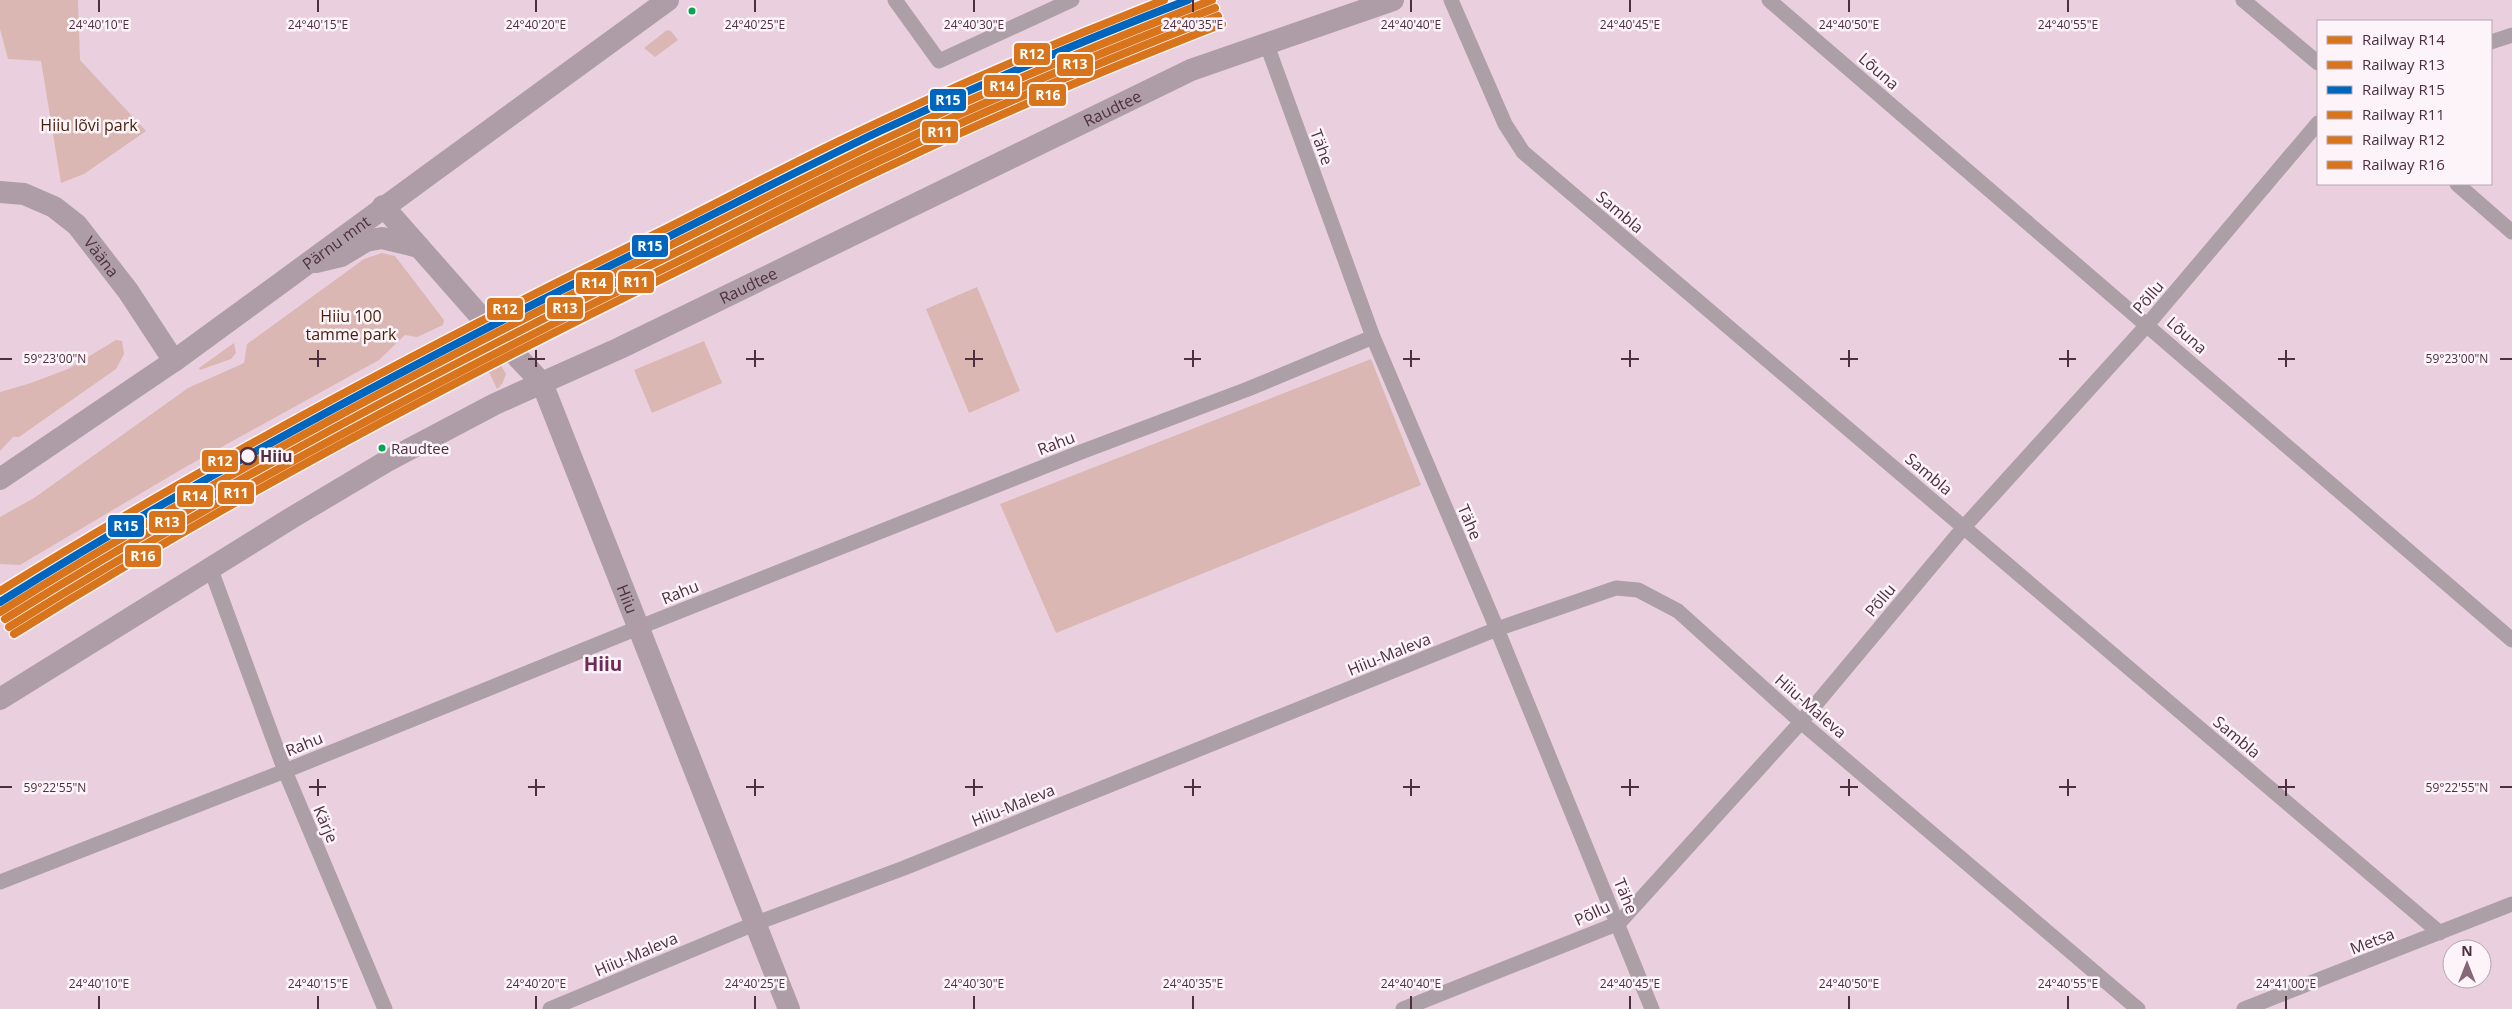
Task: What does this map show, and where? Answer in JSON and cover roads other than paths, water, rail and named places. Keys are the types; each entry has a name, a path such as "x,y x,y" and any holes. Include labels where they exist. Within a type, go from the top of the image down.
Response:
{"street":[{"name":"Pärnu mnt","path":"0,479 174,361 302,265 668,0"},
{"path":"895,0 938,61 1072,0"},
{"name":"Raudtee","path":"0,699 210,566 387,461 495,404 620,348 1190,70 1393,0"},
{"name":"Sambla","path":"1451,0 1505,124 1523,152 2440,933"},
{"name":"Lõuna","path":"1769,0 2148,324 2512,640"},
{"path":"2243,0 2317,62"},
{"path":"2492,42 2512,35"},
{"name":"Tähe","path":"1267,45 1373,337 1619,923 1652,1009"},
{"name":"Põllu","path":"1403,1009 1619,923 1801,722 1964,527 2148,324 2317,124"},
{"path":"2458,185 2512,232"},
{"name":"Vääna","path":"0,192 24,194 32,197 54,207 77,225 128,291 174,361"},
{"name":"Hiiu","path":"384,206 494,334 542,383 637,628 789,1009"},
{"path":"302,265 341,256 366,241 382,238 419,247"},
{"name":"Rahu","path":"0,882 285,771 637,628 1081,452 1248,389 1373,337"},
{"name":"Kärje","path":"210,566 285,771 386,1009"},
{"name":"Hiiu-Maleva","path":"550,1009 754,924 904,868 1496,629 1616,588 1638,590 1678,611 1801,722 2138,1009"},
{"name":"Metsa","path":"2244,1009 2512,904"}],"rail line":[{"name":"R12","path":"0,591 162,494 327,402 578,272 879,122 1000,68 1164,0"},
{"name":"R15","path":"0,602 162,504 244,458 327,412 579,281 880,131 1033,63 1188,0"},
{"name":"R14","path":"0,612 164,513 247,466 415,375 585,288 925,120 1047,66 1212,0"},
{"name":"R13","path":"5,619 86,569 335,428 589,296 929,128 1051,74 1215,8"},
{"name":"R11","path":"9,627 90,577 339,436 593,304 932,136 1054,82 1218,16"},
{"name":"R16","path":"14,634 95,584 260,489 427,398 597,311 936,144 1058,90 1222,24"}],"place":[{"name":"Raudtee","path":"382,448"},
{"name":"Hiiu","path":"248,456"}],"district":[{"name":"Hiiu","path":"603,664"}],"park label":[{"name":"Hiiu lõvi park","path":"89,125"},
{"name":"Hiiu 100 tamme park","path":"351,325"}]}
